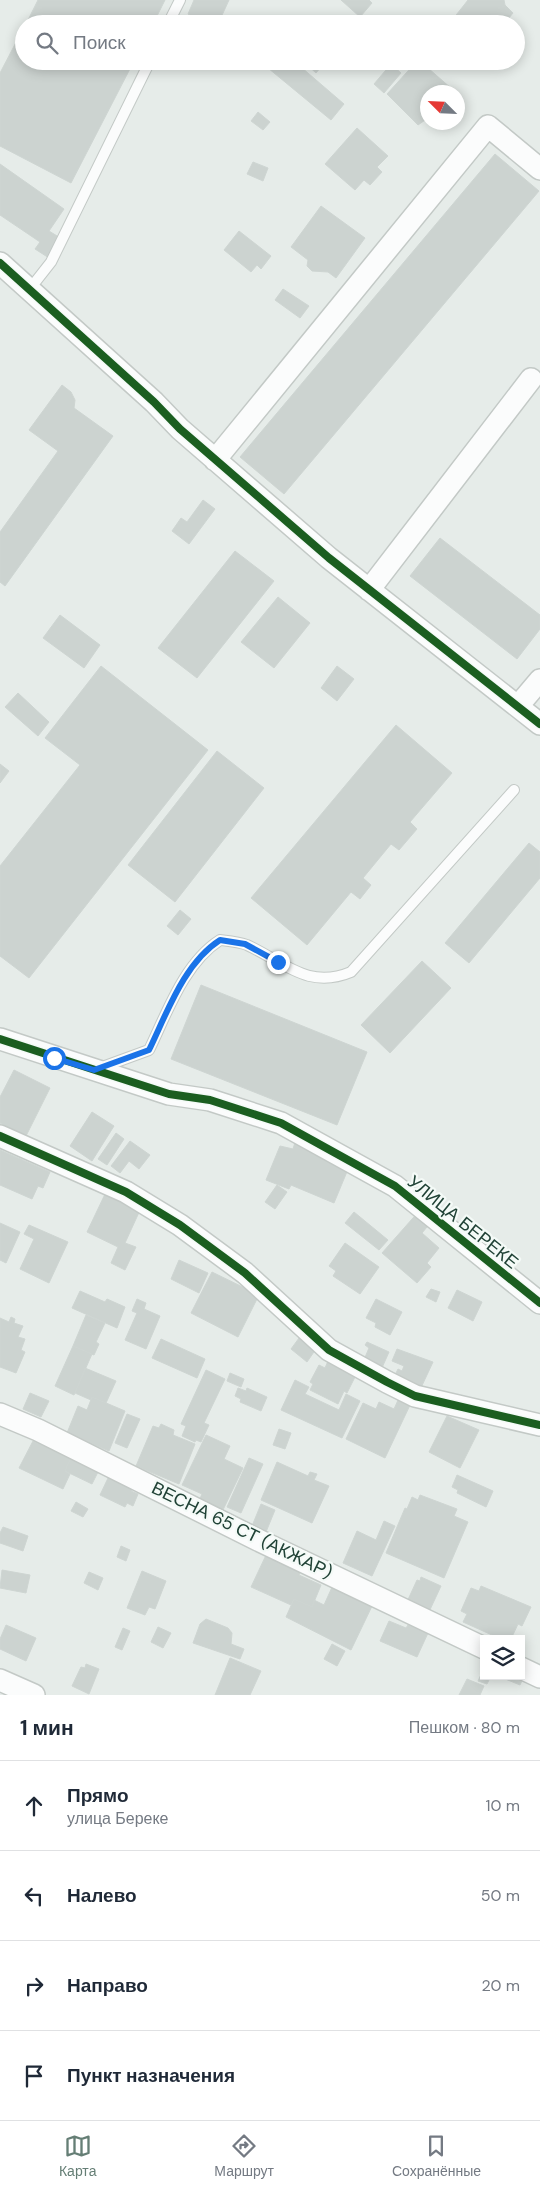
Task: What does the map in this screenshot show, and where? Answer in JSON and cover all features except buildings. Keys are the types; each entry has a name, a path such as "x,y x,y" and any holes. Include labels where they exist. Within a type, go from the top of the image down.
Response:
{"street":[{"path":"216,460 488,126 540,169"},
{"path":"0,263 216,460 329,558 540,724"},
{"path":"369,590 531,379"},
{"path":"518,706 540,680"},
{"name":"УЛИЦА БЕРЕКЕ","path":"0,1039 169,1094 210,1100 282,1123 395,1186 540,1303"},
{"path":"0,1136 126,1192 180,1224 244,1273 329,1350 387,1382 424,1398 540,1425"},
{"name":"ВЕСНА 65 СТ (АКЖАР)","path":"0,1414 38,1430 258,1540 480,1646"},
{"path":"525,1670 540,1677"},
{"path":"0,1680 34,1695"}],"lane":[{"path":"172,15 180,0"},
{"path":"29,290 51,262 146,70"},
{"path":"94,1070 149,1050 177,993 193,966 206,948 220,940 245,944 299,974 318,979 338,977 351,972 514,790"}],"cycle path":[{"path":"0,263 154,402 180,429 329,558 540,724"},
{"path":"0,1039 169,1094 210,1100 281,1123 395,1186 540,1303"},
{"path":"0,1136 126,1192 180,1225 245,1273 329,1350 387,1382 415,1396 540,1425"}],"route":[{"path":"54,1058 94,1070 149,1050 177,993 193,966 206,948 220,940 245,944 278,962"}]}
